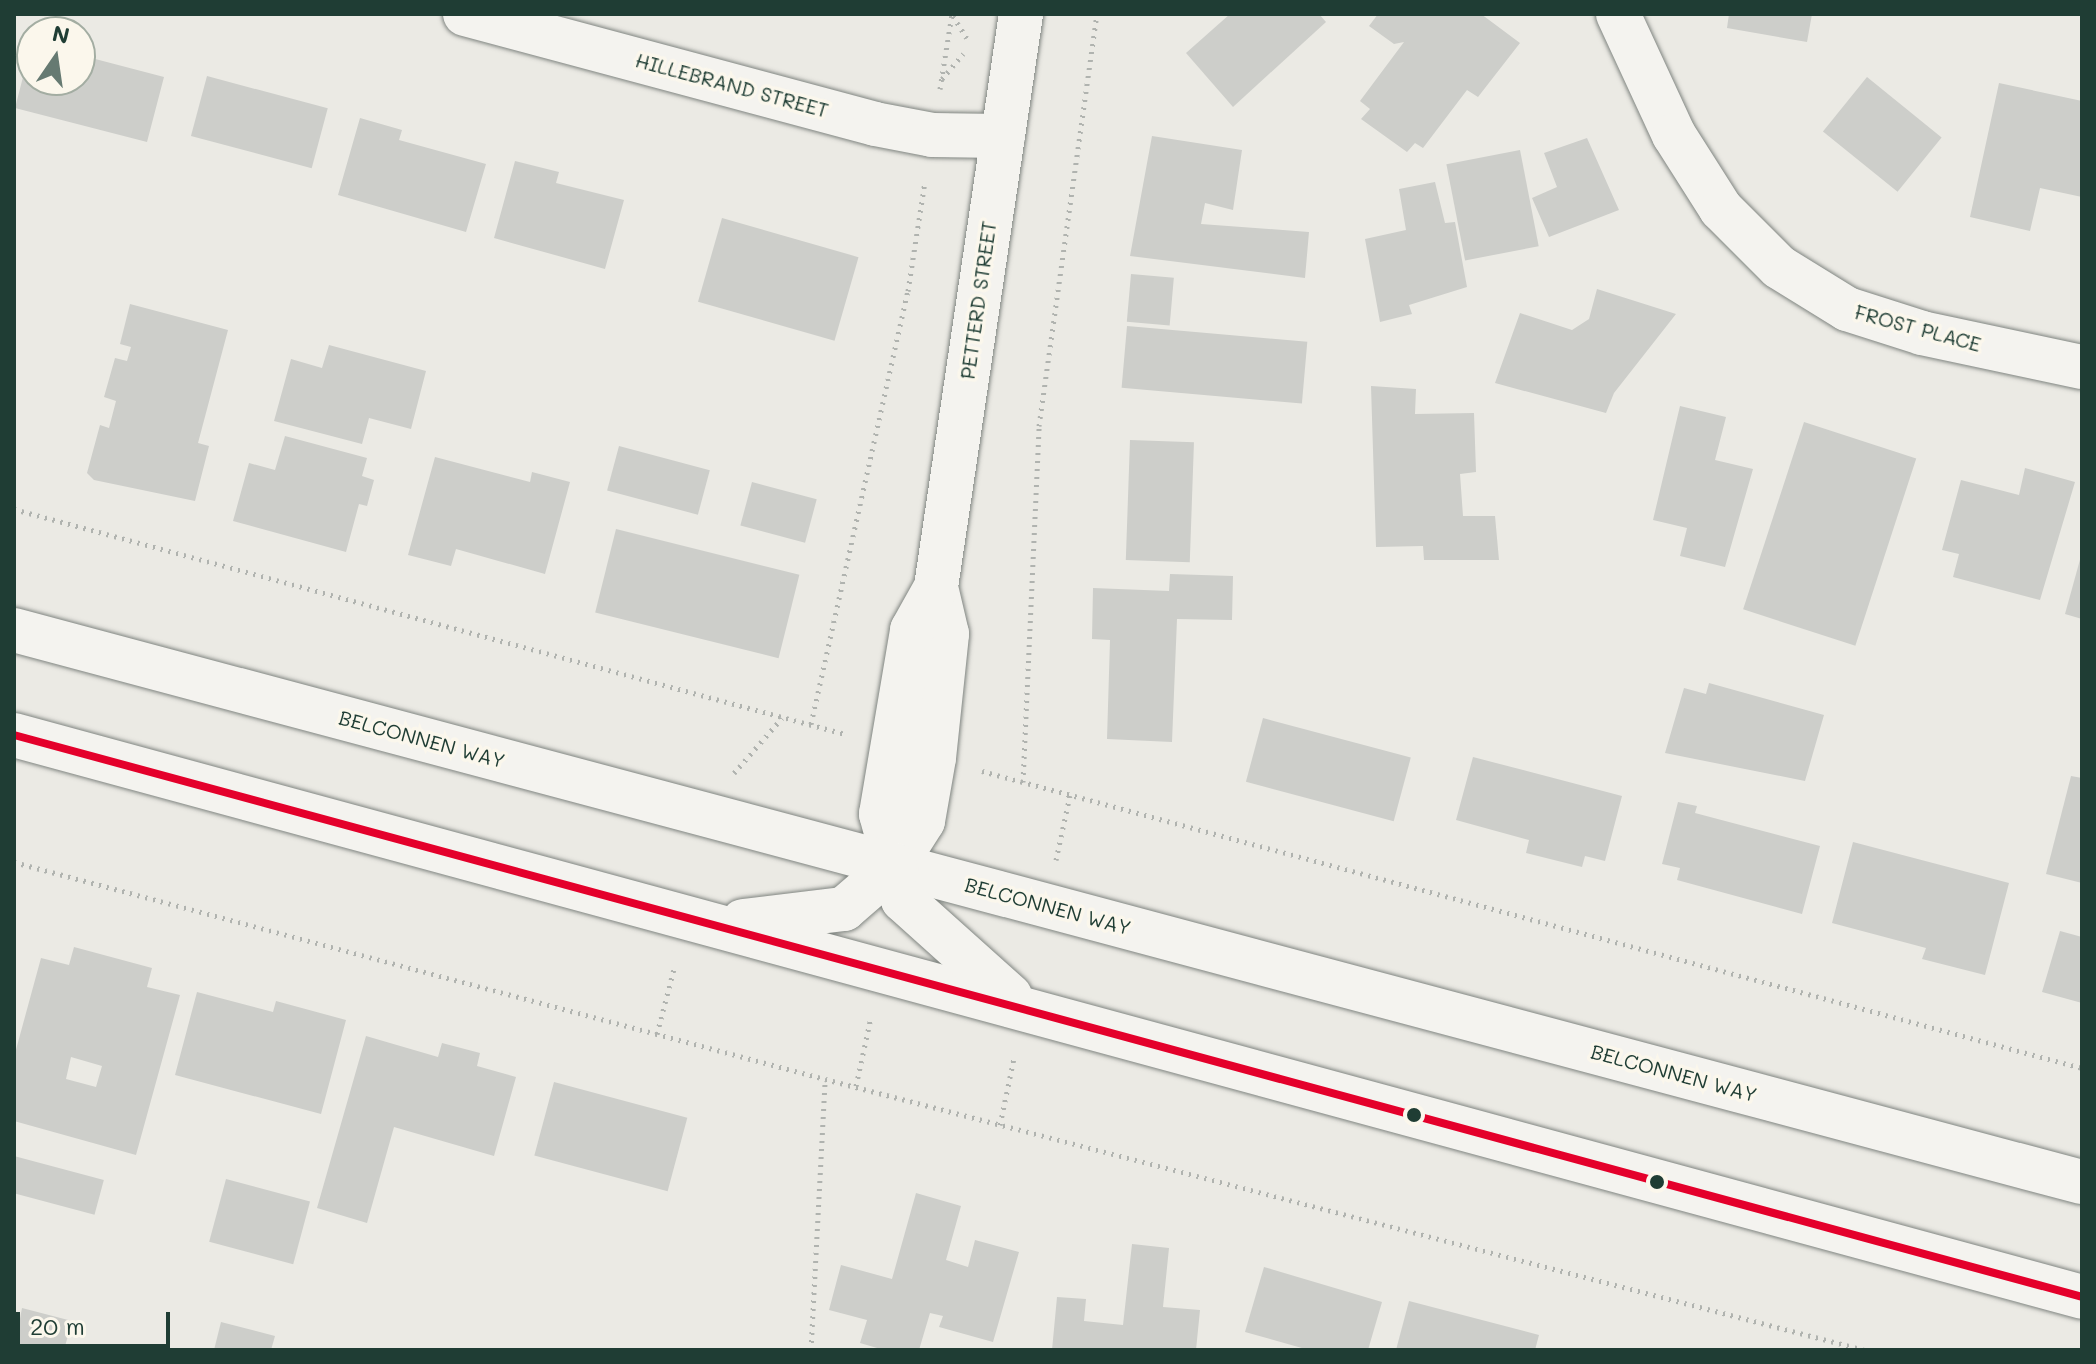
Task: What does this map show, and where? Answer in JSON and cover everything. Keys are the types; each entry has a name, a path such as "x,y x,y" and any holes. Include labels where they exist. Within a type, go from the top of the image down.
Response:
{"main road":[{"name":"HILLEBRAND STREET","path":"465,14 875,124 932,135 1003,136"},
{"name":"PETTERD STREET","path":"895,865 881,814 912,630 936,587 1021,14"},
{"name":"FROST PLACE","path":"1618,14 1674,135 1705,184 1779,267 1847,309 1922,333 2082,367"},
{"name":"PETTERD STREET","path":"895,865 923,821 934,758 947,634 936,587"},
{"name":"BELCONNEN WAY","path":"14,630 2072,1177"},
{"path":"14,735 878,967 2082,1297"},
{"path":"716,924 844,909 895,865 903,900 1025,1008"}],"path":[{"path":"1023,782 1039,426 1097,14"},
{"path":"941,80 969,42 952,15"},
{"path":"811,724 908,291"},
{"path":"14,509 892,747"},
{"path":"725,784 783,717"},
{"path":"934,758 2082,1068"},
{"path":"14,862 825,1079 1865,1350"},
{"path":"856,1086 878,967"},
{"path":"811,1350 825,1079"}],"building":[{"path":"1230,14 1319,14 1326,22 1233,107 1186,53"},
{"path":"1378,14 1481,14 1520,43 1478,97 1467,90 1423,148 1415,143 1407,152 1361,119 1370,109 1360,101 1404,42 1394,44 1369,26"},
{"path":"1729,14 1812,14 1807,42 1727,28"},
{"path":"96,59 164,77 147,142 15,108 18,96 96,96"},
{"path":"207,76 328,108 312,168 191,136"},
{"path":"1867,77 1942,137 1898,192 1823,131"},
{"path":"1999,83 2082,101 2082,197 2040,188 2030,231 1970,217"},
{"path":"360,118 402,130 399,140 486,164 466,232 338,195"},
{"path":"1152,136 1242,150 1233,210 1205,203 1201,224 1309,232 1305,278 1130,256"},
{"path":"1587,138 1619,210 1549,237 1532,198 1557,187 1544,153"},
{"path":"1520,150 1539,246 1465,261 1446,164"},
{"path":"515,161 559,172 556,183 624,200 605,269 494,238"},
{"path":"1435,182 1445,223 1455,222 1467,287 1409,305 1412,314 1380,322 1365,239 1406,230 1399,189"},
{"path":"722,218 858,257 835,341 698,302"},
{"path":"1131,274 1174,278 1170,326 1127,322"},
{"path":"1597,289 1676,314 1614,393 1606,413 1495,383 1520,313 1572,330 1589,319"},
{"path":"130,304 228,330 198,443 209,446 195,501 94,480 87,473 100,425 109,428 116,401 104,397 115,358 127,361 131,347 120,344"},
{"path":"1127,326 1307,342 1302,404 1122,388"},
{"path":"329,345 426,371 411,429 369,418 362,444 274,421 291,359 322,368"},
{"path":"1371,386 1416,389 1415,414 1474,413 1476,472 1460,474 1463,516 1495,516 1499,560 1424,560 1423,546 1376,547"},
{"path":"1680,406 1726,417 1715,460 1753,469 1725,567 1680,556 1687,528 1653,520"},
{"path":"1804,422 1916,458 1855,646 1743,609"},
{"path":"285,436 367,458 362,476 374,480 367,506 359,504 346,552 233,521 249,463 275,470"},
{"path":"1130,440 1194,442 1190,562 1126,560"},
{"path":"619,446 710,470 698,515 607,490"},
{"path":"435,457 530,482 532,472 570,482 545,574 456,549 451,566 408,555"},
{"path":"2025,468 2075,482 2040,600 1953,577 1959,554 1942,550 1961,480 2019,495"},
{"path":"752,482 817,499 805,543 740,525"},
{"path":"616,529 799,575 779,658 595,612"},
{"path":"2082,557 2082,619 2065,614"},
{"path":"1170,574 1233,576 1232,620 1177,619 1172,742 1107,739 1110,640 1092,639 1093,588 1169,591"},
{"path":"1709,683 1824,715 1805,781 1665,753 1684,688 1706,694"},
{"path":"1263,718 1411,758 1394,821 1246,782"},
{"path":"1473,757 1622,796 1605,861 1585,856 1582,867 1526,853 1529,840 1456,820"},
{"path":"2071,776 2082,778 2082,883 2046,874"},
{"path":"1678,802 1697,806 1695,813 1820,846 1802,914 1677,880 1680,868 1662,864"},
{"path":"1853,842 2009,883 1985,975 1922,959 1926,948 1832,923"},
{"path":"2060,931 2082,937 2082,1003 2042,992"},
{"path":"74,947 152,968 147,987 180,995 136,1155 14,1121 14,1057 41,958 69,965","holes":["71,1057 102,1066 96,1087 66,1079"]},
{"path":"197,992 273,1012 276,1001 346,1020 321,1114 175,1075"},
{"path":"366,1036 438,1057 442,1043 480,1053 477,1066 516,1077 494,1156 394,1127 367,1223 317,1208"},
{"path":"554,1082 687,1118 668,1191 534,1155"},
{"path":"14,1156 104,1180 95,1215 14,1193"},
{"path":"226,1179 310,1202 293,1264 209,1242"},
{"path":"916,1193 961,1206 946,1260 968,1267 975,1240 1019,1252 993,1342 939,1327 943,1316 930,1313 919,1350 884,1350 860,1343 867,1320 829,1310 841,1265 892,1279"},
{"path":"1132,1244 1169,1248 1163,1307 1200,1310 1196,1350 1052,1350 1057,1297 1086,1299 1084,1321 1123,1325"},
{"path":"1264,1267 1382,1302 1368,1350 1309,1350 1245,1332"},
{"path":"1409,1301 1539,1335 1535,1350 1396,1350"},
{"path":"22,1308 72,1321 64,1350 14,1350"},
{"path":"221,1322 275,1336 271,1350 214,1350"}],"transit line":[{"path":"14,735 2082,1297"}]}
